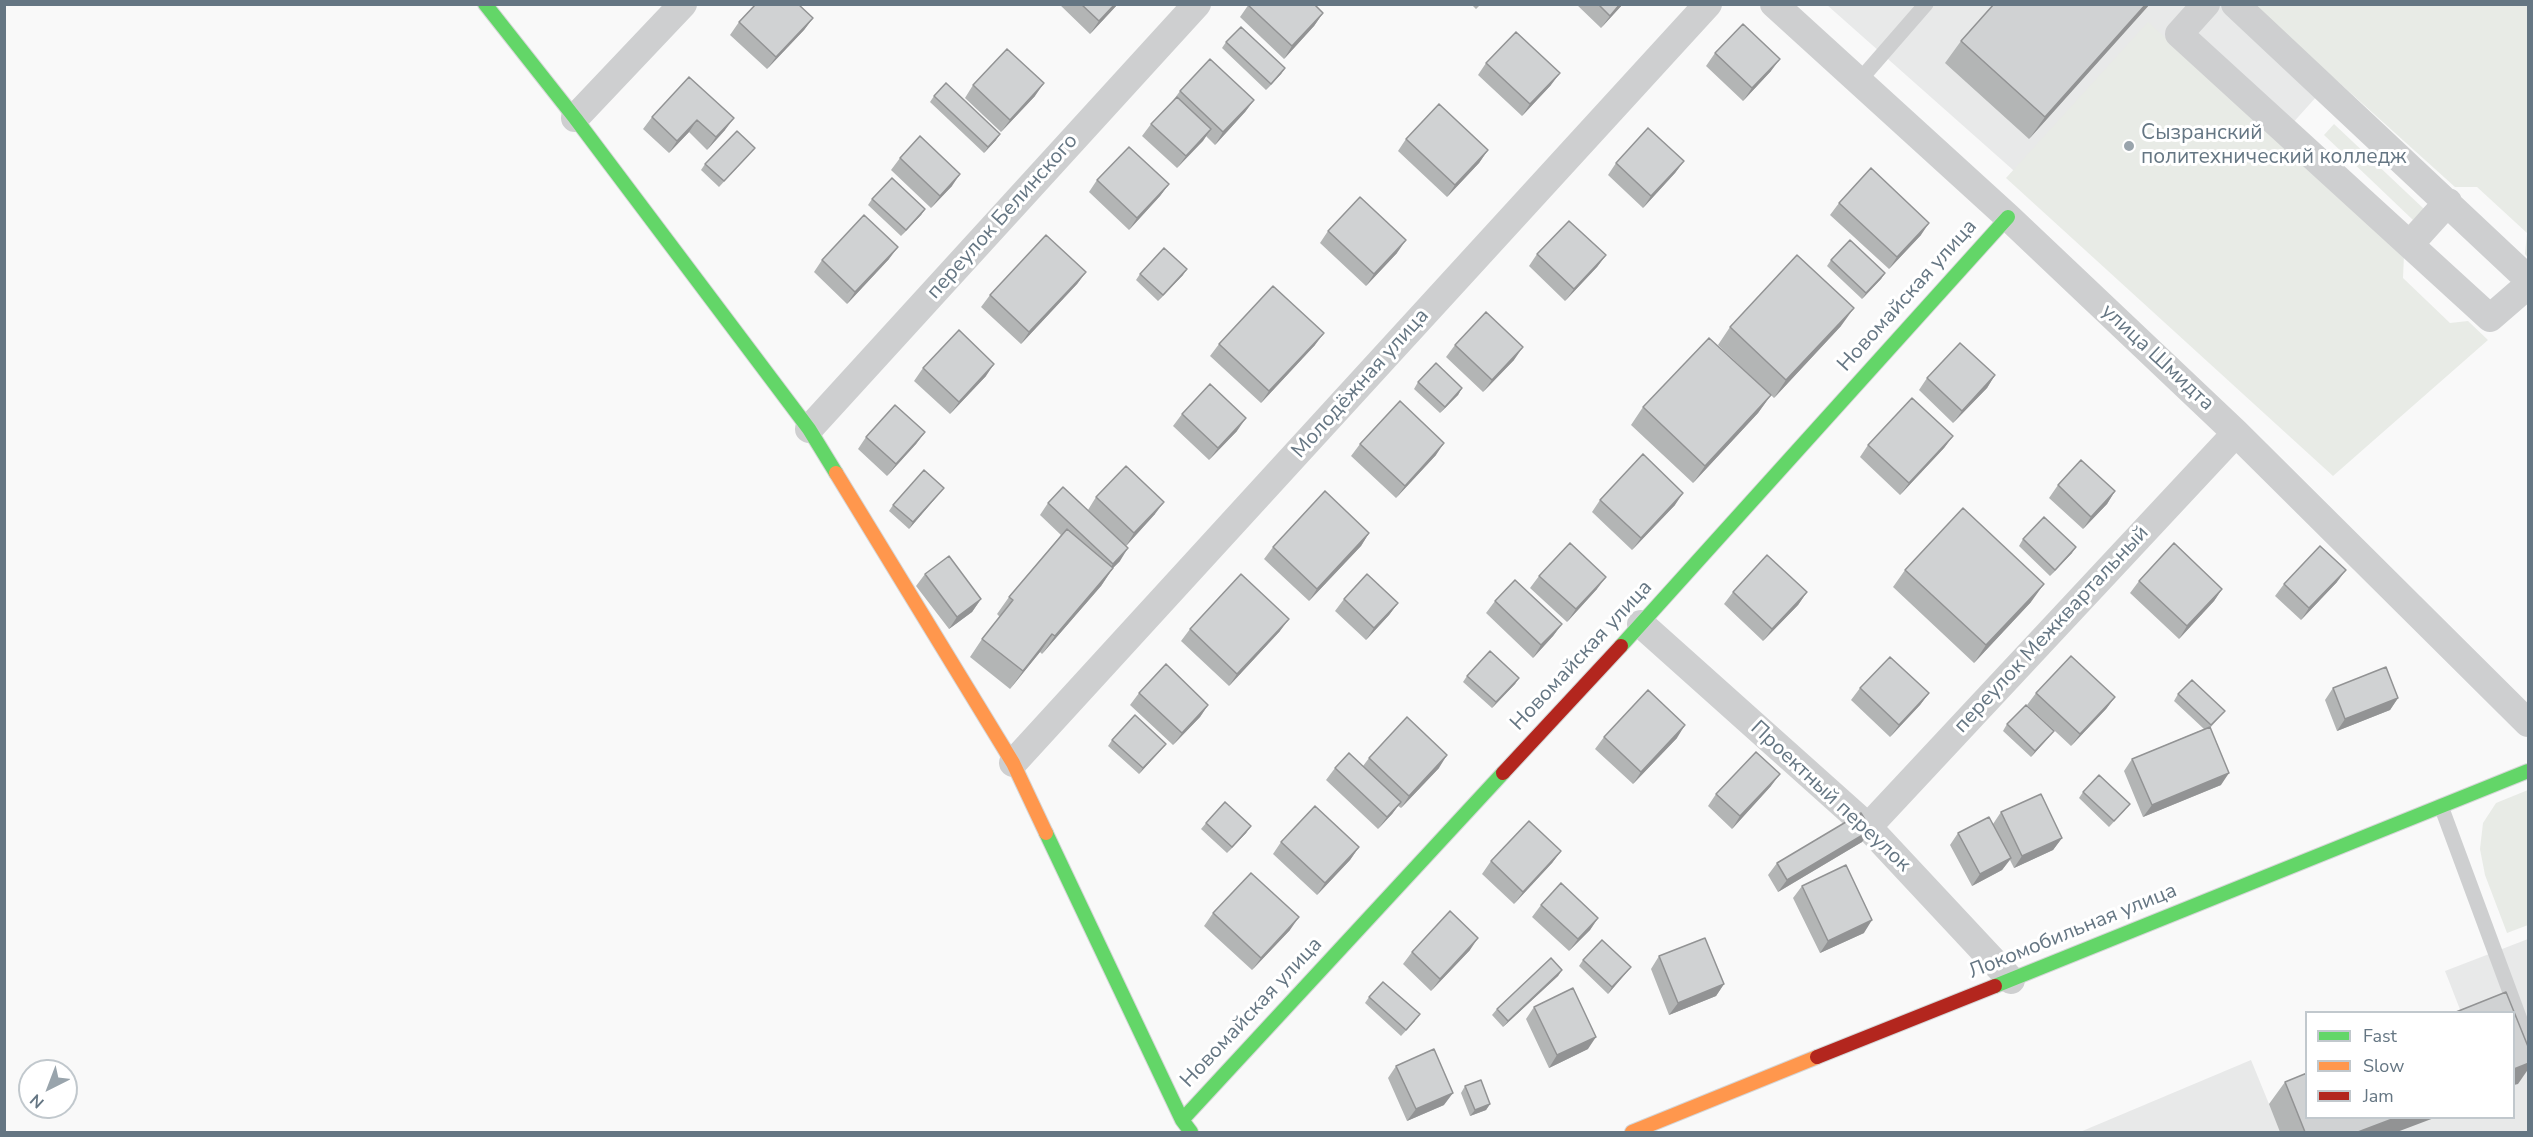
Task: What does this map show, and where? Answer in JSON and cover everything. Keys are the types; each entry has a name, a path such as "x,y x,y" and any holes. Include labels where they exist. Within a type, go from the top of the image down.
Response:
{"street":[{"path":"485,4 575,118 809,429 1013,763 1182,1120 1191,1132"},
{"path":"575,118 683,4"},
{"name":"переулок Белинского","path":"809,429 1197,4"},
{"name":"Молодёжная улица","path":"1013,763 1708,4"},
{"name":"улица Шмидта","path":"1774,4 2008,217 2236,433 2529,723"},
{"path":"2206,4 2179,34 2490,318 2529,285"},
{"path":"2235,4 2529,279"},
{"path":"2410,244 2448,201"},
{"name":"Новомайская улица","path":"1182,1120 1641,624 2008,217"},
{"name":"переулок Межквартальный","path":"1868,827 2236,433"},
{"name":"Проектный переулок","path":"1641,624 1868,827 2011,980"},
{"name":"Локомобильная улица","path":"1632,1132 2529,771"}],"lane":[{"path":"1858,81 1926,4"},
{"path":"2441,806 2529,1041"}],"shaded area":[{"name":"Сызранский политехнический колледж","path":"1827,5 2399,5 2145,287"},
{"path":"2253,5 2528,5 2528,258 2525,254 2527,233 2477,187 2455,187"},
{"path":"2148,22 2404,255 2403,278 2450,323 2468,321 2488,340 2333,476 2006,178"},
{"path":"2334,124 2424,209 2413,220 2324,135"},
{"path":"2528,790 2528,925 2507,933 2485,875 2480,849 2483,823 2496,803"},
{"path":"2528,939 2528,1132 2080,1132 2251,1060 2269,1104 2305,1089 2305,1119 2515,1119 2515,1011 2461,1011 2445,971"}],"building":[{"path":"756,4 798,4 813,18 776,57 739,22"},
{"path":"1081,4 1115,4 1099,21"},
{"path":"1249,4 1314,4 1323,13 1292,46"},
{"path":"1598,4 1620,4 1610,16"},
{"path":"1994,4 2146,4 2045,117 1961,41"},
{"path":"1743,24 1780,59 1752,88 1715,53"},
{"path":"1241,27 1285,68 1271,84 1226,42"},
{"path":"1516,32 1560,73 1530,104 1486,63"},
{"path":"1007,49 1044,83 1010,120 973,85"},
{"path":"1210,59 1254,100 1223,132 1180,91"},
{"path":"689,77 734,118 716,137 697,120 677,141 652,117"},
{"path":"946,83 1000,134 988,147 934,96"},
{"path":"1177,97 1211,129 1186,156 1151,124"},
{"path":"1439,104 1488,150 1455,185 1406,139"},
{"path":"1648,128 1684,161 1651,196 1616,163"},
{"path":"737,131 755,148 724,181 705,164"},
{"path":"920,136 960,174 940,196 900,158"},
{"path":"1129,147 1169,184 1137,218 1097,180"},
{"path":"1871,168 1929,223 1897,257 1839,203"},
{"path":"892,178 925,209 906,230 872,199"},
{"path":"1360,197 1406,240 1374,274 1328,231"},
{"path":"864,215 898,247 855,292 822,260"},
{"path":"1569,221 1606,255 1574,289 1537,254"},
{"path":"1046,235 1086,272 1029,332 990,295"},
{"path":"1850,240 1885,273 1866,293 1831,260"},
{"path":"1164,248 1187,269 1163,295 1140,274"},
{"path":"1797,255 1854,308 1786,380 1730,327"},
{"path":"1273,286 1324,333 1269,391 1219,344"},
{"path":"1486,312 1523,347 1492,380 1455,345"},
{"path":"959,330 994,364 959,402 923,368"},
{"path":"1709,338 1771,395 1705,466 1643,407"},
{"path":"1960,343 1995,375 1962,411 1927,378"},
{"path":"1436,363 1462,388 1445,407 1418,382"},
{"path":"1210,384 1246,418 1218,448 1182,414"},
{"path":"1912,398 1953,436 1909,483 1868,445"},
{"path":"1400,401 1444,443 1405,486 1360,444"},
{"path":"895,405 925,432 896,464 866,437"},
{"path":"1643,454 1683,493 1641,538 1600,500"},
{"path":"2081,460 2115,491 2091,517 2058,485"},
{"path":"1126,466 1164,502 1134,533 1096,497"},
{"path":"924,470 944,488 913,522 893,505"},
{"path":"1063,487 1128,548 1113,564 1048,503"},
{"path":"1325,491 1369,533 1317,589 1273,547"},
{"path":"1963,508 2044,584 1986,645 1905,570"},
{"path":"2044,517 2076,547 2055,570 2023,539"},
{"path":"1067,529 1113,568 1055,636 1052,634 1023,671 982,639 1013,600 1009,597"},
{"path":"1570,543 1606,577 1576,609 1539,576"},
{"path":"2174,543 2222,589 2187,626 2139,581"},
{"path":"2320,546 2346,570 2309,608 2284,584"},
{"path":"1767,555 1807,592 1772,629 1733,592"},
{"path":"949,556 981,599 957,617 925,574"},
{"path":"1241,574 1289,619 1237,674 1190,629"},
{"path":"1367,574 1398,603 1374,628 1344,599"},
{"path":"1515,580 1562,624 1541,645 1495,601"},
{"path":"1490,651 1519,678 1496,702 1467,676"},
{"path":"2071,656 2115,697 2080,734 2036,693"},
{"path":"1890,657 1929,693 1899,725 1860,688"},
{"path":"1166,664 1208,705 1182,733 1139,693"},
{"path":"2386,667 2398,698 2345,719 2333,688"},
{"path":"2192,680 2225,711 2211,725 2178,694"},
{"path":"1648,690 1685,725 1641,772 1604,737"},
{"path":"2026,705 2054,731 2035,751 2007,724"},
{"path":"1135,715 1166,744 1143,768 1112,740"},
{"path":"1407,717 1447,755 1409,796 1369,758"},
{"path":"2210,727 2229,773 2152,805 2132,759"},
{"path":"1756,752 1780,774 1740,816 1716,794"},
{"path":"1349,753 1401,802 1387,817 1335,768"},
{"path":"2099,775 2130,804 2114,821 2083,792"},
{"path":"2041,794 2062,838 2022,856 2001,812"},
{"path":"1225,802 1251,826 1232,847 1206,823"},
{"path":"1315,806 1359,847 1325,883 1281,842"},
{"path":"1861,813 1871,830 1787,880 1777,863"},
{"path":"1989,817 2011,858 1980,874 1958,833"},
{"path":"1529,821 1561,851 1523,892 1491,861"},
{"path":"1846,865 1872,920 1828,941 1802,886"},
{"path":"1251,873 1299,917 1261,958 1213,913"},
{"path":"1561,883 1598,918 1578,939 1541,905"},
{"path":"1450,911 1478,938 1440,979 1412,952"},
{"path":"1705,938 1724,984 1678,1003 1659,956"},
{"path":"1602,940 1631,967 1612,987 1583,960"},
{"path":"1551,958 1562,970 1508,1021 1497,1009"},
{"path":"1383,982 1420,1014 1406,1030 1369,997"},
{"path":"1573,988 1596,1037 1557,1055 1534,1007"},
{"path":"2506,992 2514,1011 2458,1011"},
{"path":"2515,1014 2529,1049 2529,1063 2515,1069"},
{"path":"1434,1049 1453,1093 1416,1109 1396,1066"},
{"path":"2305,1074 2305,1119 2392,1119 2358,1132 2305,1132 2285,1082"},
{"path":"1481,1080 1490,1104 1475,1110 1465,1086"}],"traffic: fast":[{"path":"485,4 575,118 809,429 836,473"},
{"path":"1621,646 2008,217"},
{"path":"1995,986 2528,771"},
{"path":"1182,1120 1503,773"},
{"path":"1046,833 1182,1120 1191,1132"}],"traffic: slow":[{"path":"836,473 1013,763 1046,833"},
{"path":"1632,1132 1817,1057"}],"traffic: jam":[{"path":"1503,773 1621,646"},
{"path":"1817,1057 1995,986"}],"place":[{"name":"Сызранский политехнический колледж","path":"2129,146"}]}
